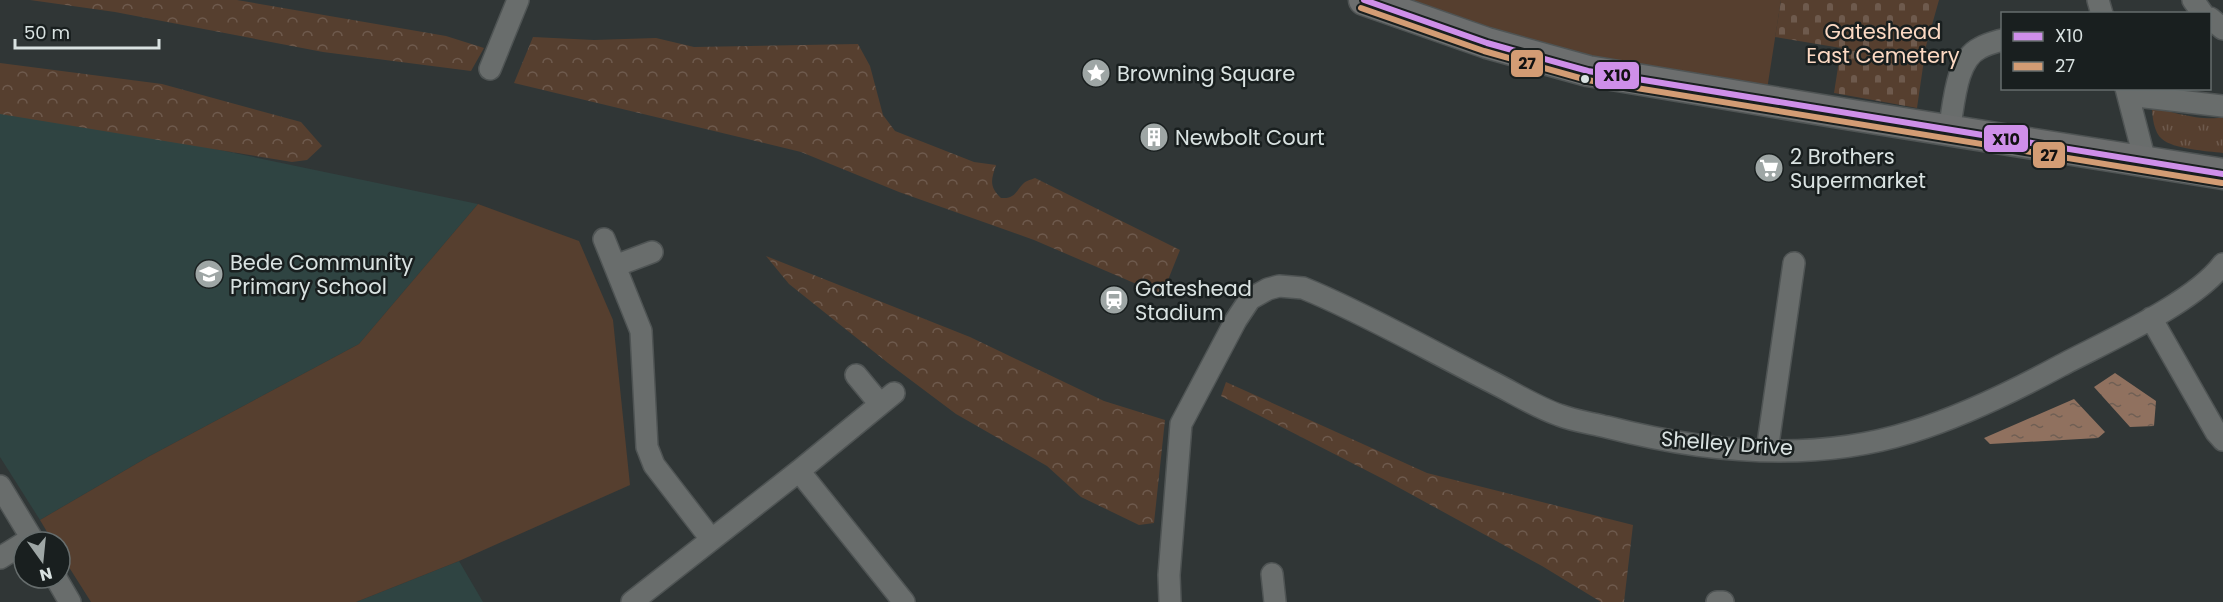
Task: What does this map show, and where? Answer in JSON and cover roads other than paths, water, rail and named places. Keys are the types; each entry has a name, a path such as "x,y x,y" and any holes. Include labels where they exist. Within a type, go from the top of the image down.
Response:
{"main road":[{"path":"1364,0 1487,43 1588,71 2223,174"}],"street":[{"path":"490,69 518,0"},
{"path":"2193,0 2202,12"},
{"path":"2211,19 2223,29"},
{"path":"1949,131 1960,74 1966,59 1978,48 2001,40"},
{"path":"2145,161 2127,92 2223,106"},
{"path":"604,239 641,332 647,447 654,465 711,539"},
{"path":"615,266 652,252"},
{"path":"1767,451 1794,263"},
{"name":"Shelley Drive","path":"1170,602 1169,574 1181,424 1236,320 1255,296 1268,289 1279,286 1304,288 1333,300 1558,415 1641,436 1707,446 1767,451 1842,447 1918,429 1972,411 2151,318 2198,289 2215,275 2223,264"},
{"path":"2151,318 2216,432 2223,440"},
{"path":"636,601 887,398 856,375"},
{"path":"799,471 904,602"},
{"path":"0,486 23,530"},
{"path":"1272,574 1275,602"},
{"path":"1717,602 1723,602"}],"water":[{"path":"2115,373 2156,401 2154,426 2130,427 2094,387"},
{"path":"2074,399 2105,432 2098,438 1990,444 1984,438"}],"place":[{"name":"Browning Square","path":"1096,73"},
{"name":"Newbolt Court","path":"1154,137"},
{"name":"2 Brothers Supermarket","path":"1769,168"},
{"name":"Bede Community Primary School","path":"209,274"},
{"name":"Gateshead Stadium","path":"1114,300"}],"park label":[{"name":"Gateshead East Cemetery","path":"1883,43"}]}
